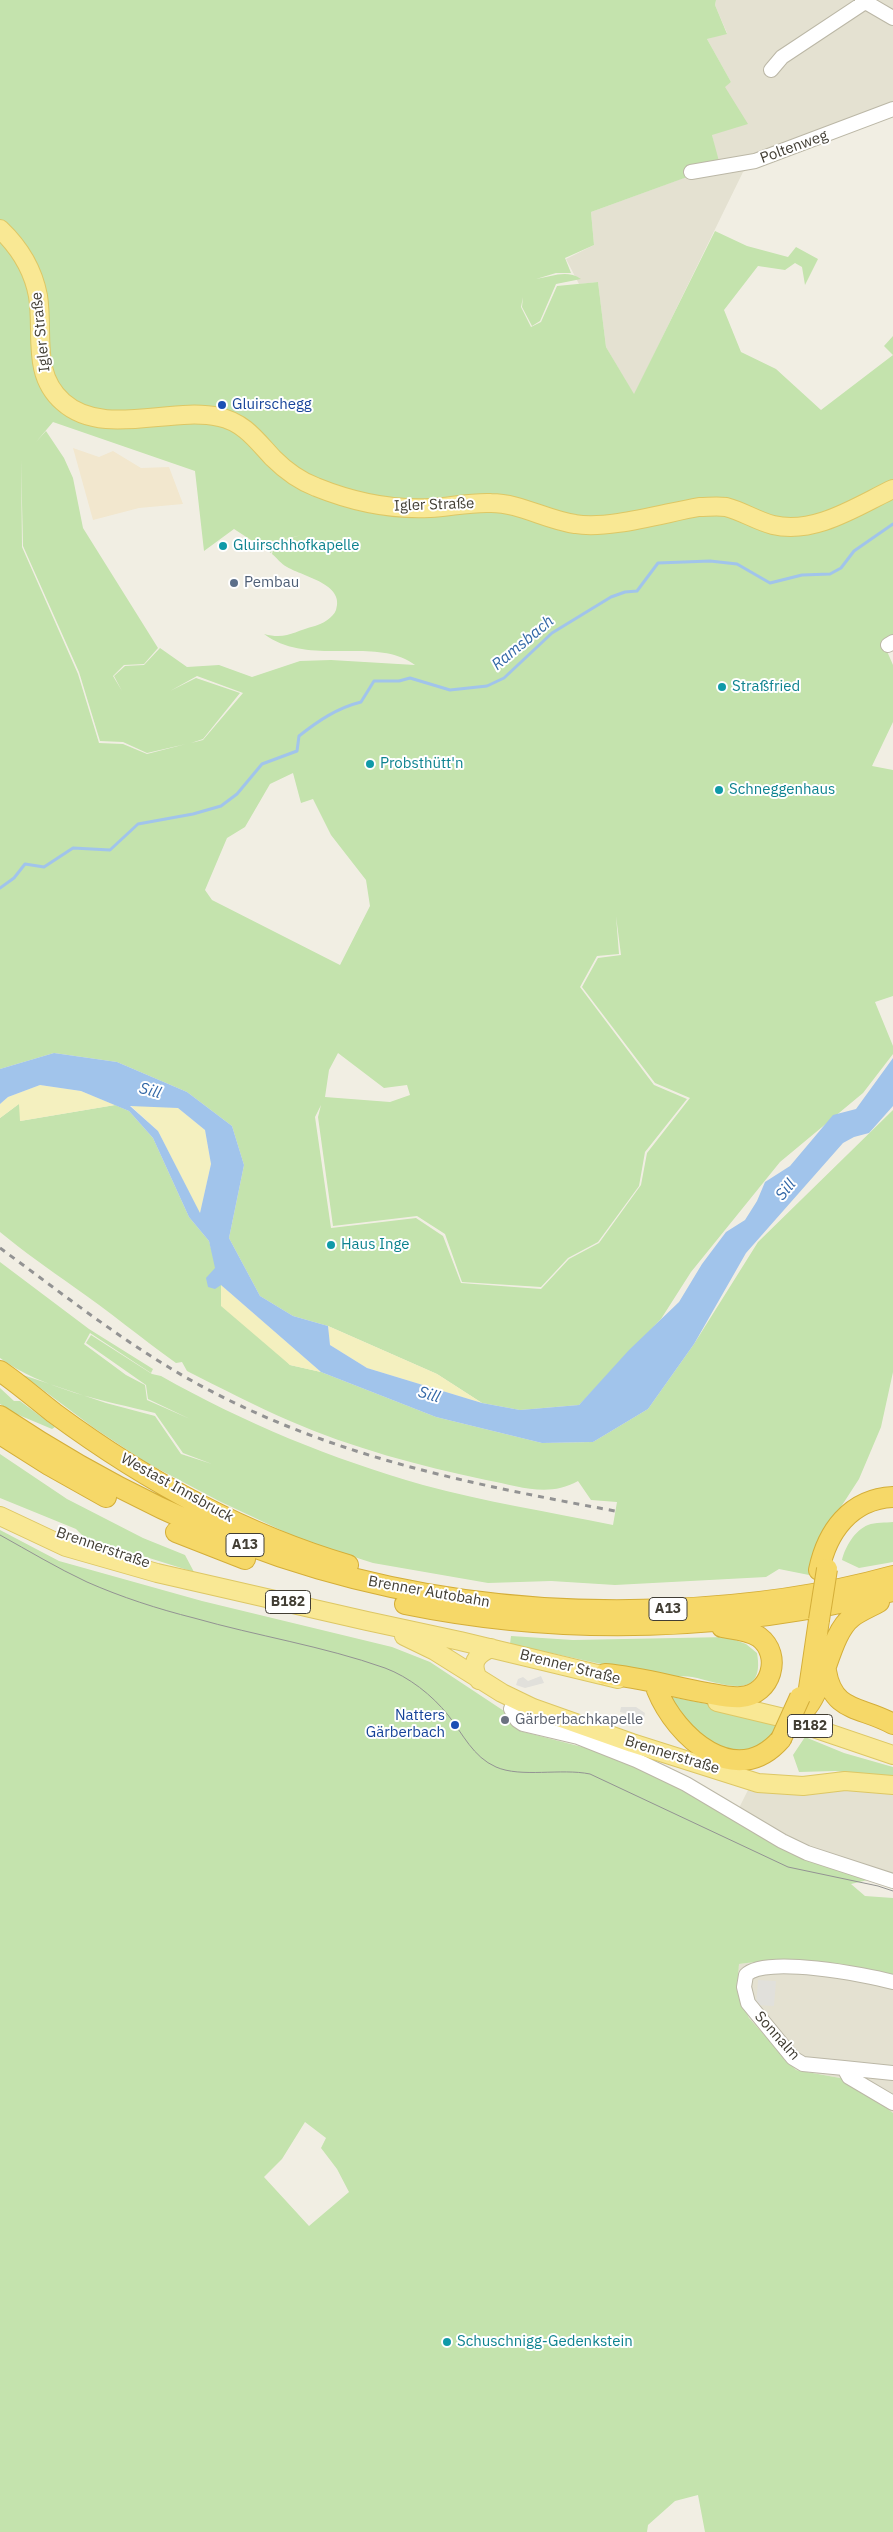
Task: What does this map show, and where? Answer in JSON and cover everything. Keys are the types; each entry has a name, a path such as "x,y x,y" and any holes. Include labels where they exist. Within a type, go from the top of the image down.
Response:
{"highway":[{"name":"Westast Innsbruck","path":"0,1371 55,1413 145,1474 236,1522 342,1563 487,1603"},
{"name":"Brenner Autobahn","path":"0,1416 95,1476 150,1504 226,1538 306,1566 375,1585 487,1603 570,1610 620,1611 703,1608 806,1595 893,1576"},
{"name":"Brenner Autobahn","path":"0,1434 83,1485 178,1533 261,1565 317,1583 416,1606 489,1618 633,1626 696,1623 806,1610 893,1590"},
{"path":"807,1700 815,1621 828,1542 843,1519 868,1502 893,1497"},
{"path":"823,1570 835,1542 850,1522 868,1510 893,1504"},
{"path":"728,1772 764,1768 778,1758 807,1700 826,1670 837,1639 845,1624 860,1612 893,1594"},
{"path":"605,1674 736,1697 751,1695 762,1688 770,1674 772,1662 768,1649 761,1638 742,1630 696,1623"},
{"path":"826,1670 830,1688 839,1700 893,1724"},
{"path":"657,1690 676,1726 700,1747 716,1755 739,1759 756,1758 785,1743"}],"main road":[{"name":"Igler Straße","path":"0,230 21,253 34,278 38,298 43,369 47,383 64,404 79,412 111,419 186,413 206,414 224,418 240,424 254,436 274,460 300,479 334,494 359,502 409,509 502,504 583,525 604,524 713,506 726,508 772,525 793,527 822,522 893,489"},
{"name":"Brennerstraße","path":"0,1509 110,1552 208,1583"},
{"name":"Brennerstraße","path":"0,1516 81,1552 157,1573 208,1583 366,1622"},
{"name":"Brenner Straße","path":"366,1622 605,1674 657,1690 784,1718 893,1755"},
{"name":"B182","path":"366,1622 435,1651 479,1680"},
{"path":"479,1680 474,1669 475,1661 479,1654 491,1648"},
{"name":"Brennerstraße","path":"479,1680 515,1699 605,1734 728,1772"},
{"name":"B182","path":"728,1772 758,1783 780,1786 844,1781 893,1785"}],"street":[{"path":"771,70 782,57 863,1 893,18"},
{"name":"Poltenweg","path":"691,172 755,161 893,109"},
{"path":"515,1699 512,1709 517,1720 523,1724 578,1737 636,1760 686,1784 773,1836 807,1853 893,1881"},
{"name":"Sonnalm","path":"893,1982 805,1967 770,1966 752,1970 746,1975 744,1982 746,1998 758,2017 793,2058 803,2064 893,2073"},
{"path":"844,2068 849,2077 893,2103"}],"shaded area":[{"path":"716,0 893,0 893,106 743,172 634,395 606,347 598,282 579,284 566,259 594,245 591,212 719,165 712,135 725,86 731,82 707,39 727,33 715,5"},
{"path":"73,448 99,457 113,451 141,468 169,467 183,504 139,508 93,520"},
{"path":"541,1676 544,1683 525,1688 516,1685 518,1679 523,1677 528,1681"},
{"path":"621,1707 636,1707 645,1713 644,1718 620,1712"},
{"path":"852,1789 893,1790 893,1884 734,1818 748,1790 792,1795"},
{"path":"763,1961 813,1962 893,1978 893,2113 851,2080 796,2070 749,2018 737,1991 739,1964"},
{"path":"758,1980 776,1981 774,2006 756,2005"}],"green space":[{"path":"0,0 716,0 715,5 727,34 707,39 731,82 725,87 748,124 712,135 720,165 591,212 594,245 565,258 571,273 556,273 536,279 559,274 570,274 581,279 556,284 540,321 532,326 522,307 523,297 521,307 531,327 541,322 557,286 598,282 606,347 634,394 715,231 747,246 788,257 796,247 818,259 805,285 802,267 795,263 785,270 758,266 724,310 741,352 776,369 821,410 893,355 893,482 878,491 774,532 893,496 893,643 886,649 893,665 893,722 872,766 893,770 893,996 875,1002 893,1046 893,1054 863,1093 780,1162 691,1272 661,1319 579,1405 520,1410 482,1403 437,1374 328,1326 293,1316 260,1296 229,1238 244,1165 232,1126 187,1092 117,1062 54,1053 0,1069","holes":["53,422 195,471 204,551 234,529 271,553 275,542 301,535 275,543 272,554 285,566 321,582 335,594 337,601 336,610 324,622 290,634 279,636 264,634 282,644 301,649 381,652 399,656 415,665 331,660 300,661 252,677 219,665 187,667 160,648 144,665 125,666 114,676 122,691 113,676 124,665 144,664 158,648 83,528 73,478 64,458 46,431 36,442","21,459 23,546 79,672 100,741 123,742 147,753 186,744 147,754 123,744 99,743 78,674 22,547","197,676 243,693 203,740 191,743 203,739 240,693 196,678 170,691","293,773 301,803 313,799 331,835 366,880 370,906 340,965 212,900 205,890 227,838 245,827 270,784","616,916 621,955 598,958 582,987 655,1083 690,1098 647,1153 641,1185 599,1243 569,1259 541,1289 461,1283 443,1236 416,1218 331,1228 315,1117 321,1105 318,1117 333,1226 417,1216 445,1234 462,1282 541,1287 568,1258 598,1242 639,1186 645,1152 687,1099 654,1085 580,987 597,956 619,954","338,1053 384,1088 407,1085 410,1095 390,1102 325,1097 329,1070"]},
{"path":"893,336 893,355 884,346"},
{"path":"20,1103 20,1121 115,1105 129,1111 153,1138 189,1217 209,1241 221,1285 290,1365 321,1372 436,1417 542,1443 593,1442 648,1409 694,1344 758,1242 893,1110 893,1372 881,1427 859,1479 828,1527 809,1575 779,1569 766,1577 615,1585 551,1581 488,1583 373,1563 304,1541 219,1501 147,1463 94,1428 23,1375 50,1384 17,1369 0,1358 0,1262 89,1329 153,1369 151,1373 90,1333 84,1344 126,1375 145,1385 147,1400 190,1419 148,1399 146,1385 86,1343 91,1335 152,1374 161,1376 224,1409 289,1438 389,1475 470,1497 613,1525 617,1502 591,1500 578,1481 556,1489 533,1489 461,1475 386,1455 338,1440 290,1421 187,1371 182,1362 176,1363 0,1232 0,1118","holes":["79,1394 155,1413 183,1453 212,1464 181,1454 155,1416"]},
{"path":"0,1388 14,1401 20,1401 55,1427 52,1429 14,1413 0,1404"},
{"path":"0,1454 67,1499 143,1538 185,1555 194,1572 85,1538 76,1529 0,1498"},
{"path":"893,1522 893,1562 859,1568 842,1560 851,1540 863,1527 874,1523"},
{"path":"0,1530 59,1561 202,1601 392,1647 430,1662 504,1711 520,1731 633,1760 734,1818 876,1878 851,1884 865,1896 893,1898 893,1978 817,1964 779,1961 760,1962 739,1964 737,1991 749,2018 796,2070 851,2080 893,2113 893,2532 705,2532 698,2495 675,2501 648,2525 647,2532 0,2532","holes":["305,2122 326,2138 321,2148 337,2169 349,2192 309,2226 264,2177 282,2159"]},
{"path":"511,1636 573,1640 727,1637 746,1644 757,1653 758,1669 754,1679 748,1684 738,1686 689,1676 665,1678 510,1644"},
{"path":"667,1696 727,1708 781,1725 770,1743 746,1754 705,1743"},
{"path":"805,1737 844,1753 893,1767 893,1777 835,1771 799,1772 793,1755"}],"sand":[{"path":"40,1085 81,1091 115,1105 20,1121 19,1104 0,1118 0,1104 8,1097"},
{"path":"130,1105 178,1108 205,1130 211,1164 200,1214 158,1131"},
{"path":"221,1285 321,1372 290,1365 221,1306"},
{"path":"328,1326 437,1374 482,1403 367,1368 330,1345"}],"water":[{"name":"Sill","path":"54,1053 117,1062 187,1092 232,1126 244,1165 229,1238 260,1296 293,1316 328,1326 330,1345 367,1368 482,1403 520,1410 579,1405 629,1350 679,1302 702,1264 726,1232 745,1220 757,1201 765,1182 790,1166 833,1115 856,1109 893,1058 893,1106 869,1133 854,1137 843,1143 746,1253 694,1344 648,1409 593,1442 542,1443 436,1417 321,1372 221,1285 215,1289 208,1287 206,1278 215,1268 209,1241 189,1217 153,1138 129,1111 81,1091 40,1085 8,1097 0,1104 0,1069","holes":["130,1106 178,1108 205,1130 211,1164 200,1213 158,1131"]}],"waterway":[{"name":"Ramsbach","path":"0,888 14,878 25,864 44,867 73,848 110,850 138,824 193,814 221,806 237,794 262,764 297,751 299,736 306,730 336,711 361,702 374,681 399,681 410,678 450,690 487,686 504,678 552,633 611,597 625,592 637,591 658,563 710,561 737,564 770,583 802,575 830,574 841,568 854,551 893,524"}],"tram line":[{"path":"0,1535 76,1577 126,1598 167,1611 338,1653 394,1672 420,1687 435,1700 475,1751 488,1763 496,1767 517,1772 579,1772 590,1774 788,1867 878,1886 893,1891"}],"railway":[{"path":"0,1248 100,1322 178,1373 255,1412 304,1433 355,1451 457,1479 615,1511"}],"place":[{"name":"Gluirschegg","path":"222,405"},
{"name":"Gluirschhofkapelle","path":"223,546"},
{"name":"Pembau","path":"234,583"},
{"name":"Straßfried","path":"722,687"},
{"name":"Probsthütt'n","path":"370,764"},
{"name":"Schneggenhaus","path":"719,790"},
{"name":"Haus Inge","path":"331,1245"},
{"name":"Gärberbachkapelle","path":"505,1720"},
{"name":"Natters Gärberbach","path":"455,1725"},
{"name":"Schuschnigg-Gedenkstein","path":"447,2342"}]}
